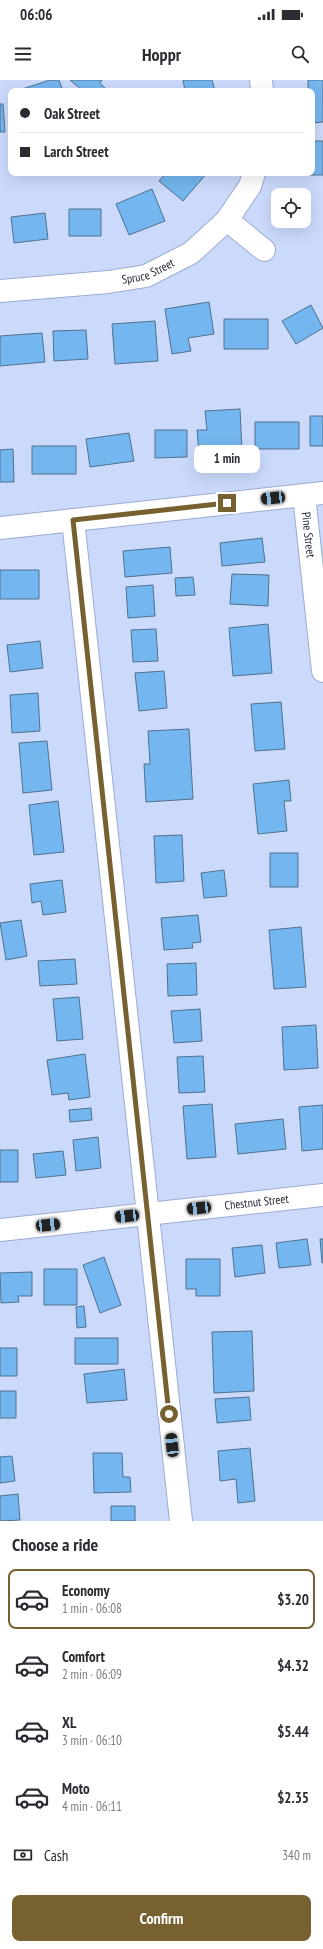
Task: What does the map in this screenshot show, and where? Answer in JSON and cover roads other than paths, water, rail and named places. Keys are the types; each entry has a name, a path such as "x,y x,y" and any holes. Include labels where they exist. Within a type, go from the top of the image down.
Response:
{"street":[{"name":"Spruce Street","path":"0,291 108,282 146,276 191,253 227,220 250,186 253,176"},
{"path":"227,220 264,250"},
{"path":"0,528 314,494"},
{"name":"Pine Street","path":"314,494 323,671"},
{"path":"73,520 180,1521"},
{"name":"Chestnut Street","path":"0,1230 323,1195"}]}
